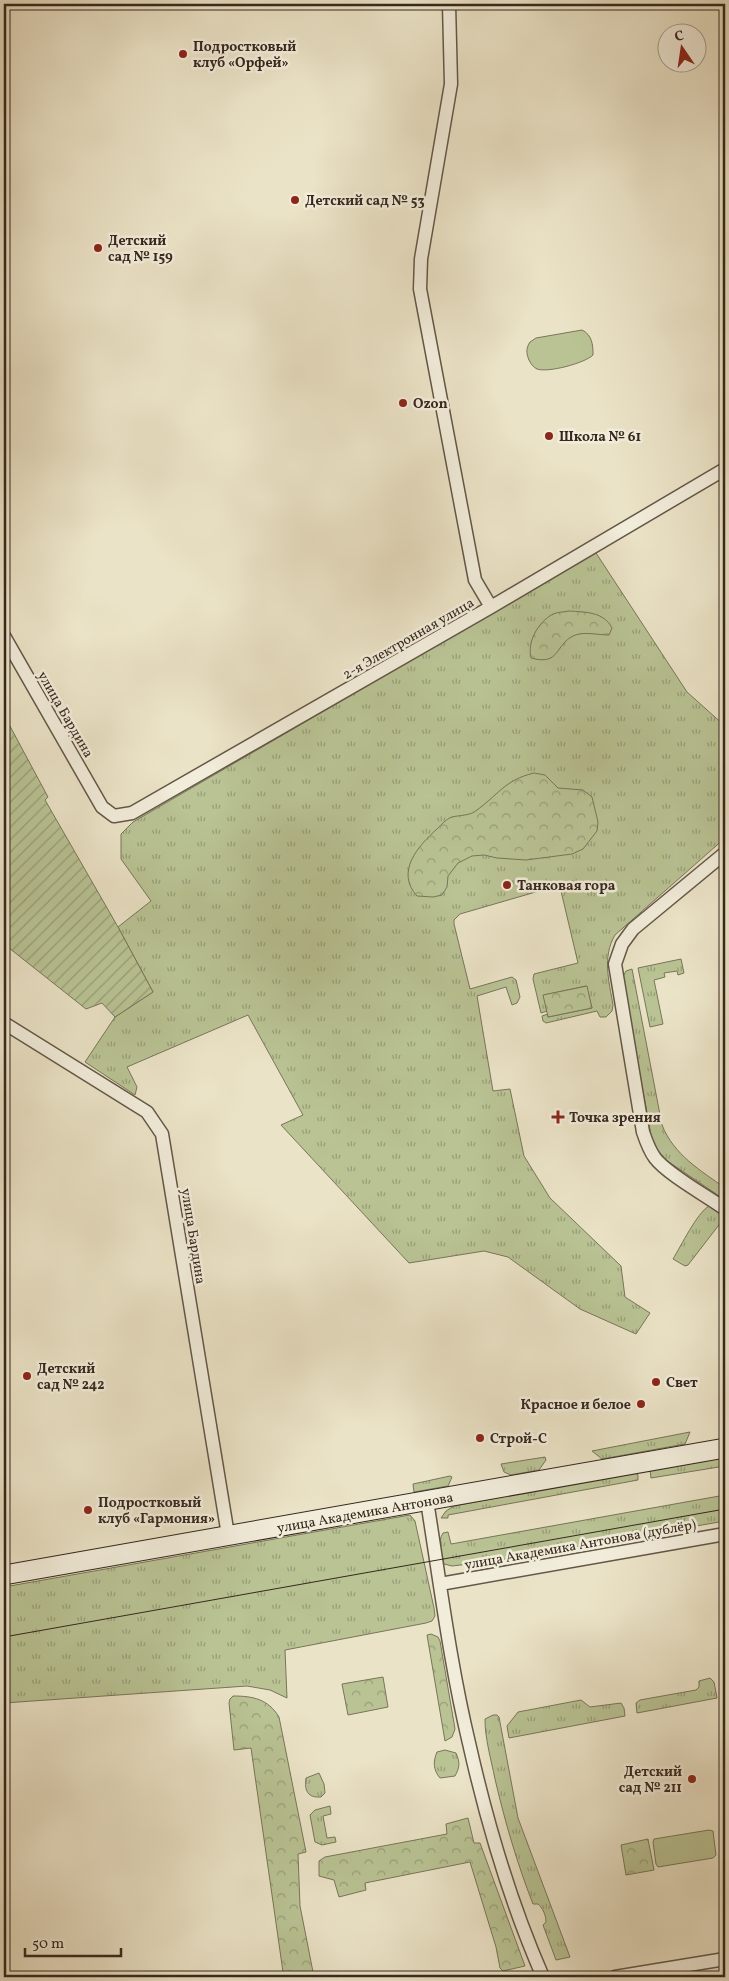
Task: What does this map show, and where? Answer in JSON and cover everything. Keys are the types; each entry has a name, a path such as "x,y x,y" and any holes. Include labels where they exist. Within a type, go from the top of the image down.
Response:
{"main road":[{"name":"улица Академика Антонова","path":"4,1575 725,1448"}],"street":[{"path":"449,4 451,84 420,259 420,281 475,580 491,607"},
{"name":"2-я Электронная улица","path":"102,807 114,816 132,813 491,607 725,469"},
{"name":"улица Бардина","path":"4,636 102,807"},
{"path":"725,853 633,929 622,944 615,964 643,1132 649,1148 655,1158 666,1168 725,1209"},
{"name":"улица Бардина","path":"4,1023 147,1112 162,1134 228,1536"},
{"path":"427,1501 468,1741 490,1828 506,1879 543,1977"},
{"name":"улица Академика Антонова (дублёр)","path":"440,1584 725,1534"},
{"path":"615,1977 725,1959"}],"green space":[{"path":"582,330 588,334 592,344 593,355 589,358 575,364 549,370 537,369 531,364 527,353 528,346 536,338"},
{"path":"596,553 687,692 725,726 725,838 615,935 611,943 608,960 608,978 613,1005 612,1011 606,1017 600,1017 597,1011 546,1023 543,1021 542,1016 548,1014 548,1017 592,1008 586,986 544,995 547,1011 541,1013 533,979 534,974 578,963 561,891 558,887 460,914 454,920 454,924 470,989 512,977 516,980 520,997 517,1003 512,1005 506,987 477,996 493,1091 510,1089 524,1156 550,1198 621,1266 625,1297 650,1313 636,1334 580,1309 508,1257 484,1251 409,1263 281,1125 303,1115 248,1015 127,1067 137,1087 135,1095 85,1062 115,1017 153,992 118,927 151,901 121,859 121,834 133,822"},
{"path":"569,611 594,614 604,619 612,628 609,635 586,633 573,636 552,657 540,660 531,658 532,639 538,627 553,614"},
{"path":"4,715 48,797 45,800 153,992 115,1017 102,1003 86,1009 4,944"},
{"path":"534,773 545,775 558,788 583,790 592,797 598,822 597,831 583,849 572,854 526,860 484,855 472,856 458,863 448,876 447,887 442,895 433,897 417,896 408,878 409,869 412,860 423,843 448,819 474,812 516,779"},
{"path":"681,959 684,973 678,975 677,971 664,973 665,977 654,980 663,1024 650,1027 638,968"},
{"path":"632,969 662,1125 673,1145 689,1161 725,1188 725,1200 666,1160 656,1149 651,1135 622,978 626,971"},
{"path":"587,986 592,1008 548,1017 543,995"},
{"path":"709,1206 723,1211 722,1221 688,1265 685,1266 673,1259 694,1222"},
{"path":"690,1432 685,1444 602,1459 592,1451"},
{"path":"545,1457 546,1460 539,1470 511,1475 504,1472 501,1464"},
{"path":"725,1457 725,1466 651,1478 650,1470"},
{"path":"634,1472 638,1475 638,1480 448,1515 448,1518 441,1518 446,1511 454,1506"},
{"path":"452,1477 448,1486 414,1492 413,1484"},
{"path":"725,1495 725,1521 494,1561 452,1566 444,1564 441,1552 440,1540 443,1533 448,1532 451,1544"},
{"path":"410,1515 415,1521 434,1608 435,1616 432,1621 285,1650 287,1698 270,1690 247,1686 4,1703 4,1587"},
{"path":"431,1634 438,1637 440,1641 455,1729 452,1737 445,1741 427,1635"},
{"path":"383,1677 388,1707 348,1715 342,1684"},
{"path":"710,1678 714,1682 717,1698 637,1713 636,1703 640,1700 696,1690 699,1687 699,1681"},
{"path":"233,1696 253,1698 265,1702 279,1717 306,1852 298,1854 300,1906 314,1977 292,1977 291,1971 283,1972 251,1748 234,1750 229,1703"},
{"path":"581,1700 590,1707 621,1703 625,1716 509,1738 507,1726 518,1712"},
{"path":"493,1715 499,1717 518,1818 570,1957 556,1960 543,1925 546,1922 544,1912 538,1904 533,1904 507,1827 485,1726 485,1719"},
{"path":"445,1750 456,1753 459,1767 455,1776 440,1778 435,1769 435,1759 437,1752"},
{"path":"319,1773 324,1784 325,1793 321,1797 317,1797 310,1795 306,1790 306,1778"},
{"path":"330,1806 331,1814 323,1816 327,1838 335,1837 336,1842 322,1845 315,1842 310,1815 315,1810"},
{"path":"468,1818 474,1843 480,1843 525,1966 503,1971 500,1968 496,1947 470,1862 365,1883 366,1890 339,1897 334,1880 319,1876 319,1861 325,1857 447,1834 446,1824"},
{"path":"709,1830 713,1831 716,1855 713,1858 658,1867 656,1864 654,1839"},
{"path":"648,1839 654,1870 626,1875 621,1845"}],"tram line":[{"path":"4,1637 725,1509"}],"place":[{"name":"Подростковый клуб «Орфей»","path":"183,54"},
{"name":"Детский сад № 53","path":"295,200"},
{"name":"Детский сад № 159","path":"98,248"},
{"name":"Ozon","path":"403,403"},
{"name":"Школа № 61","path":"549,436"},
{"name":"Танковая гора","path":"507,885"},
{"name":"Точка зрения","path":"558,1117"},
{"name":"Детский сад № 242","path":"27,1376"},
{"name":"Свет","path":"656,1382"},
{"name":"Красное и белое","path":"641,1404"},
{"name":"Строй-С","path":"480,1438"},
{"name":"Подростковый клуб «Гармония»","path":"88,1510"},
{"name":"Детский сад № 211","path":"692,1779"}]}
